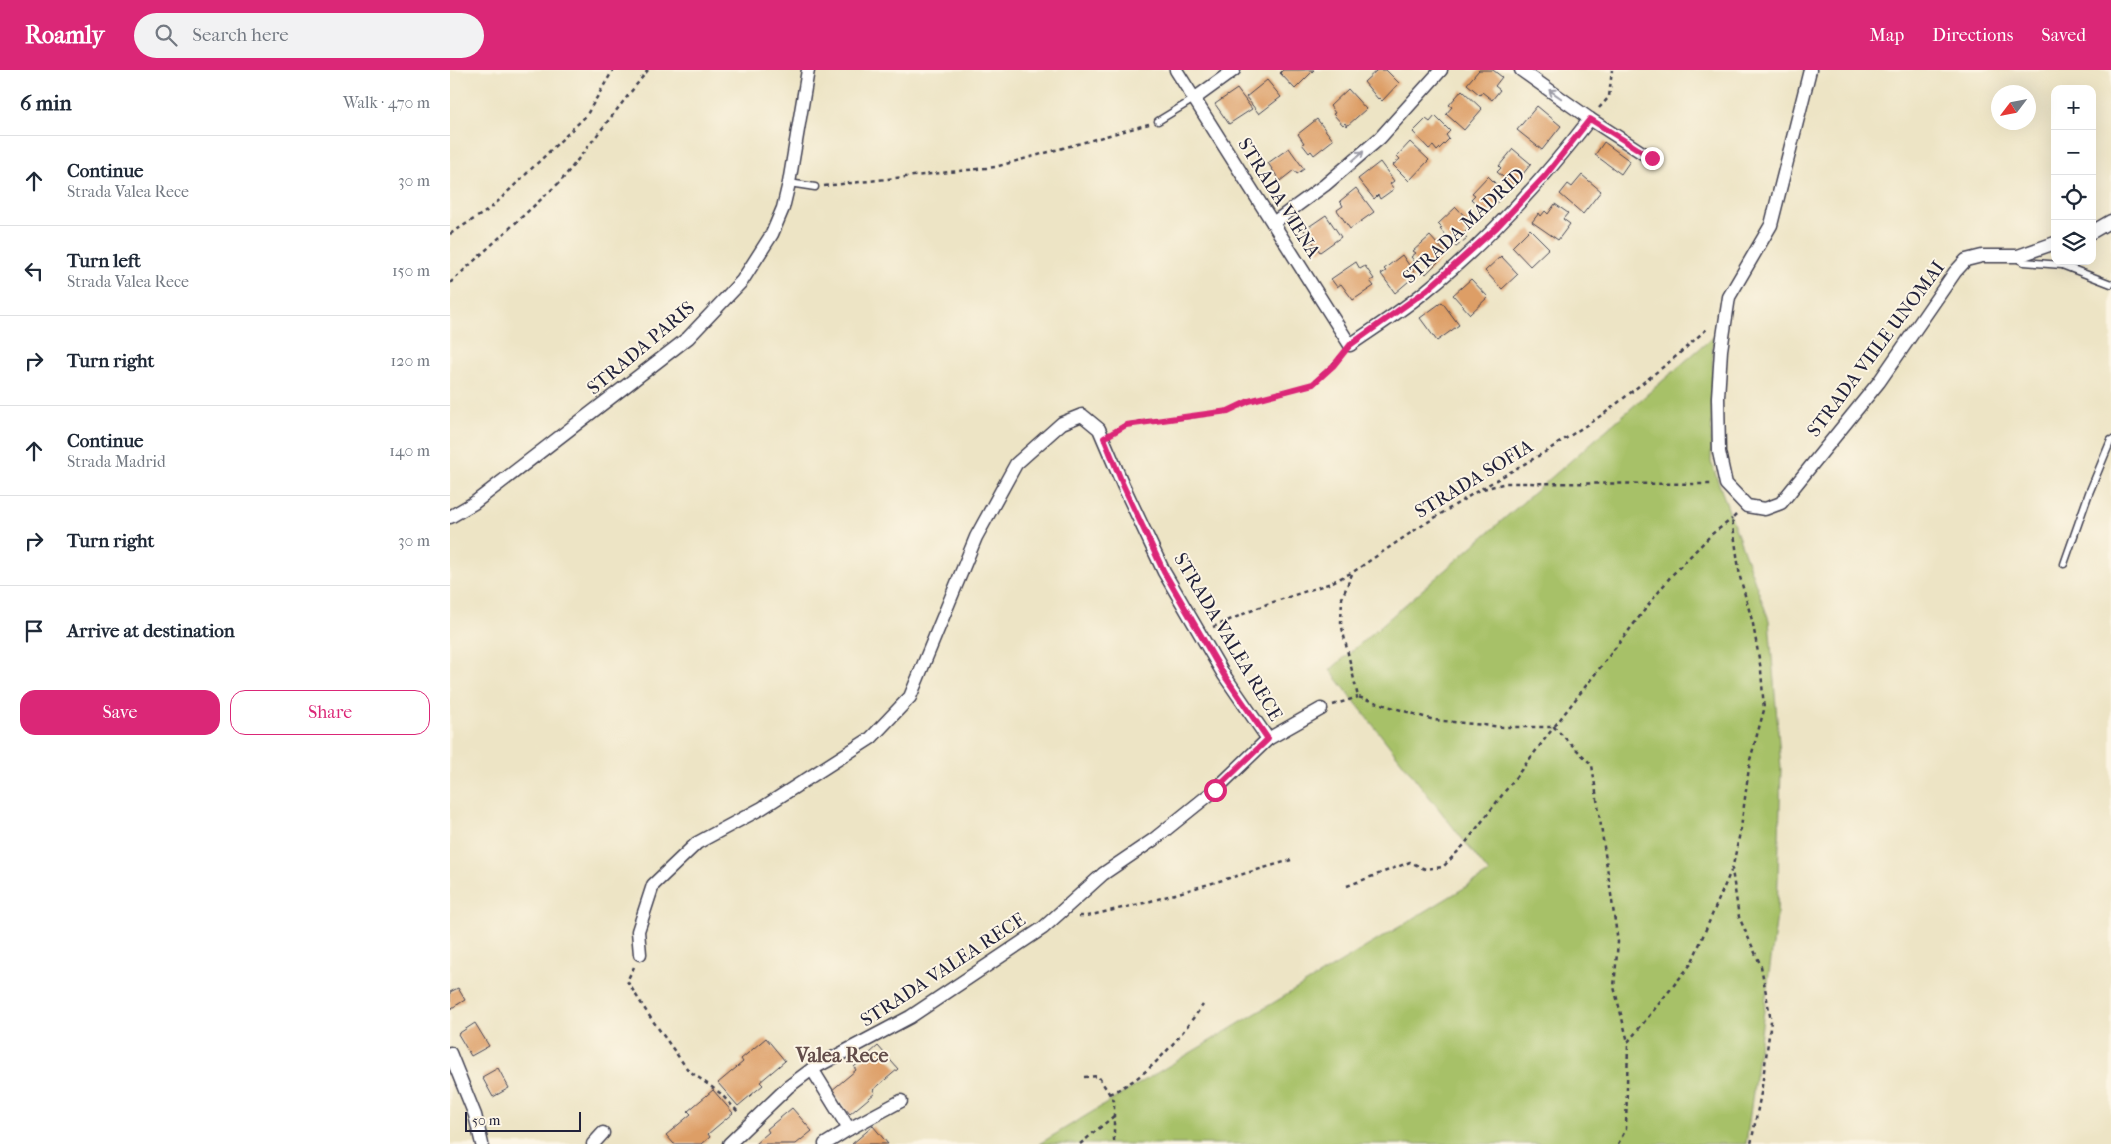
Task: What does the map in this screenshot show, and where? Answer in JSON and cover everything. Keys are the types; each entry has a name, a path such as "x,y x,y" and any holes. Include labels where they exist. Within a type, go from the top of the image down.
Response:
{"street":[{"name":"STRADA PARIS","path":"450,517 474,503 688,338 742,281 772,234 783,208 790,183 808,70"},
{"name":"STRADA VIENA","path":"1176,70 1350,345"},
{"path":"1194,99 1234,70"},
{"path":"1273,223 1325,185 1380,138 1441,70"},
{"path":"1521,70 1590,119 1652,158"},
{"path":"1747,506 1726,484 1719,452 1718,397 1721,350 1729,296 1771,225 1810,70"},
{"name":"STRADA MADRID","path":"1350,345 1427,290 1497,227 1545,176 1590,119"},
{"path":"2096,230 2111,221"},
{"name":"STRADA VIILE UNOMAI","path":"1747,506 1765,508 1781,503 1879,382 1966,260 1982,256 2018,256 2051,244"},
{"name":"STRADA VALEA RECE","path":"640,954 638,931 653,886 684,855 697,843 762,808 872,738 910,697 976,537 1016,464 1062,422 1082,415 1099,428 1123,485 1164,572 1198,633 1268,739"},
{"name":"STRADA VALEA RECE","path":"729,1144 788,1087 812,1070 918,1012 1042,928 1103,874 1153,840 1215,790 1268,739 1320,709"},
{"path":"450,1053 475,1115 482,1144"},
{"path":"812,1070 849,1129"},
{"path":"825,1144 901,1101"},
{"path":"593,1144 603,1133"}],"lane":[{"path":"1158,121 1194,99"},
{"path":"790,183 815,187"},
{"path":"2018,256 2024,262 2062,265 2111,284"},
{"path":"2064,564 2089,493 2111,440"}],"path":[{"path":"450,234 490,209 586,116 613,70"},
{"path":"450,283 561,181 648,70"},
{"path":"1590,119 1609,97 1612,70"},
{"path":"815,187 995,167 1158,121"},
{"name":"STRADA SOFIA","path":"1198,633 1267,604 1328,584 1353,572 1415,530 1479,490 1546,452 1604,414 1673,359 1708,329 1714,321"},
{"path":"1105,442 1126,425 1228,411 1249,401 1313,384 1334,365 1350,345"},
{"path":"1479,490 1506,483 1726,484"},
{"path":"1347,886 1410,862 1425,869 1444,866 1464,846 1671,576 1712,534 1747,506"},
{"path":"1628,1042 1691,964 1732,870 1741,828 1750,760 1764,710 1760,661 1753,624 1740,577 1732,519"},
{"path":"1353,572 1342,598 1341,623 1358,697"},
{"path":"1320,709 1358,697 1434,720 1503,727 1554,727 1592,764 1618,942 1614,987 1628,1042 1626,1129 1618,1144"},
{"path":"1062,909 1070,916 1087,916 1144,903 1291,860"},
{"path":"1732,870 1739,917 1761,966 1771,1021 1761,1093 1751,1144"},
{"path":"640,954 627,981 648,1014 688,1070 720,1093 732,1108 751,1122"},
{"path":"1109,1094 1148,1070 1177,1040 1204,1005"},
{"path":"1084,1077 1098,1076 1114,1101 1114,1144"},
{"path":"1080,1144 1114,1116"}],"green space":[{"path":"1713,337 1711,462 1769,620 1781,768 1777,915 1746,1144 1039,1144 1489,873 1330,670"}],"building":[{"path":"1283,70 1314,70 1295,89 1280,73"},
{"path":"1377,70 1386,70 1399,83 1382,101 1378,99 1364,82"},
{"path":"1479,70 1493,70 1502,77 1495,86 1500,90 1492,100 1482,92 1480,95 1467,84"},
{"path":"1267,80 1281,97 1259,114 1246,97"},
{"path":"1237,89 1252,109 1229,124 1215,104"},
{"path":"1348,89 1366,109 1347,126 1345,123 1343,125 1333,114 1335,113 1330,106"},
{"path":"1462,90 1482,109 1464,130 1446,114 1452,107 1449,105"},
{"path":"1537,106 1561,126 1542,150 1517,130"},
{"path":"1435,116 1450,131 1446,135 1449,139 1437,151 1433,146 1429,149 1413,132 1426,119 1430,122"},
{"path":"1317,119 1333,140 1314,155 1311,151 1309,153 1302,144 1304,143 1298,134"},
{"path":"1410,142 1429,160 1409,181 1393,165 1400,159 1397,156"},
{"path":"1604,142 1630,161 1621,174 1595,155"},
{"path":"1289,148 1304,169 1297,174 1294,170 1280,181 1268,163"},
{"path":"1513,149 1531,164 1518,180 1515,187 1497,172 1501,168 1499,166"},
{"path":"1380,162 1394,181 1390,184 1394,189 1380,199 1378,195 1374,199 1358,179"},
{"path":"1582,175 1601,191 1583,214 1560,194 1568,184 1572,187"},
{"path":"1488,176 1505,193 1487,214 1471,199 1475,195 1472,193"},
{"path":"1356,188 1374,212 1350,229 1337,210 1343,206 1340,201"},
{"path":"1555,204 1568,213 1563,219 1570,224 1558,240 1532,222 1539,213 1541,216 1545,211 1548,214"},
{"path":"1456,207 1473,225 1463,234 1467,238 1456,247 1440,229 1442,228 1438,224"},
{"path":"1326,215 1341,237 1320,252 1304,230"},
{"path":"1530,229 1549,248 1530,266 1512,247"},
{"path":"1430,236 1446,254 1426,274 1411,257 1416,253 1413,251"},
{"path":"1402,255 1416,275 1395,293 1381,274 1386,271 1384,269"},
{"path":"1501,256 1518,274 1502,289 1485,271"},
{"path":"1356,262 1360,269 1365,266 1374,279 1370,281 1374,286 1353,300 1341,284 1337,287 1331,279"},
{"path":"1471,279 1488,297 1470,314 1453,295"},
{"path":"1442,302 1459,325 1437,341 1420,318"},
{"path":"458,988 465,1000 450,1009 450,992"},
{"path":"475,1023 489,1046 471,1056 458,1034"},
{"path":"766,1038 785,1061 760,1082 763,1085 738,1106 718,1083 743,1062 741,1059"},
{"path":"878,1046 898,1069 873,1090 875,1093 850,1114 831,1091 856,1070 854,1067"},
{"path":"498,1068 509,1088 493,1097 482,1077"},
{"path":"713,1090 733,1113 708,1134 710,1137 702,1144 674,1144 666,1135 691,1114 688,1111"},
{"path":"792,1108 812,1131 796,1144 755,1144 769,1132 767,1129"},
{"path":"873,1126 888,1144 852,1144"}],"district":[{"name":"Valea Rece","path":"842,1055"}],"route":[{"path":"1215,790 1268,739 1224,675 1164,572 1123,485 1104,438 1126,425 1144,421 1184,418 1228,411 1249,401 1313,384 1334,365 1350,345 1427,290 1497,227 1545,176 1590,119 1652,158"}]}
